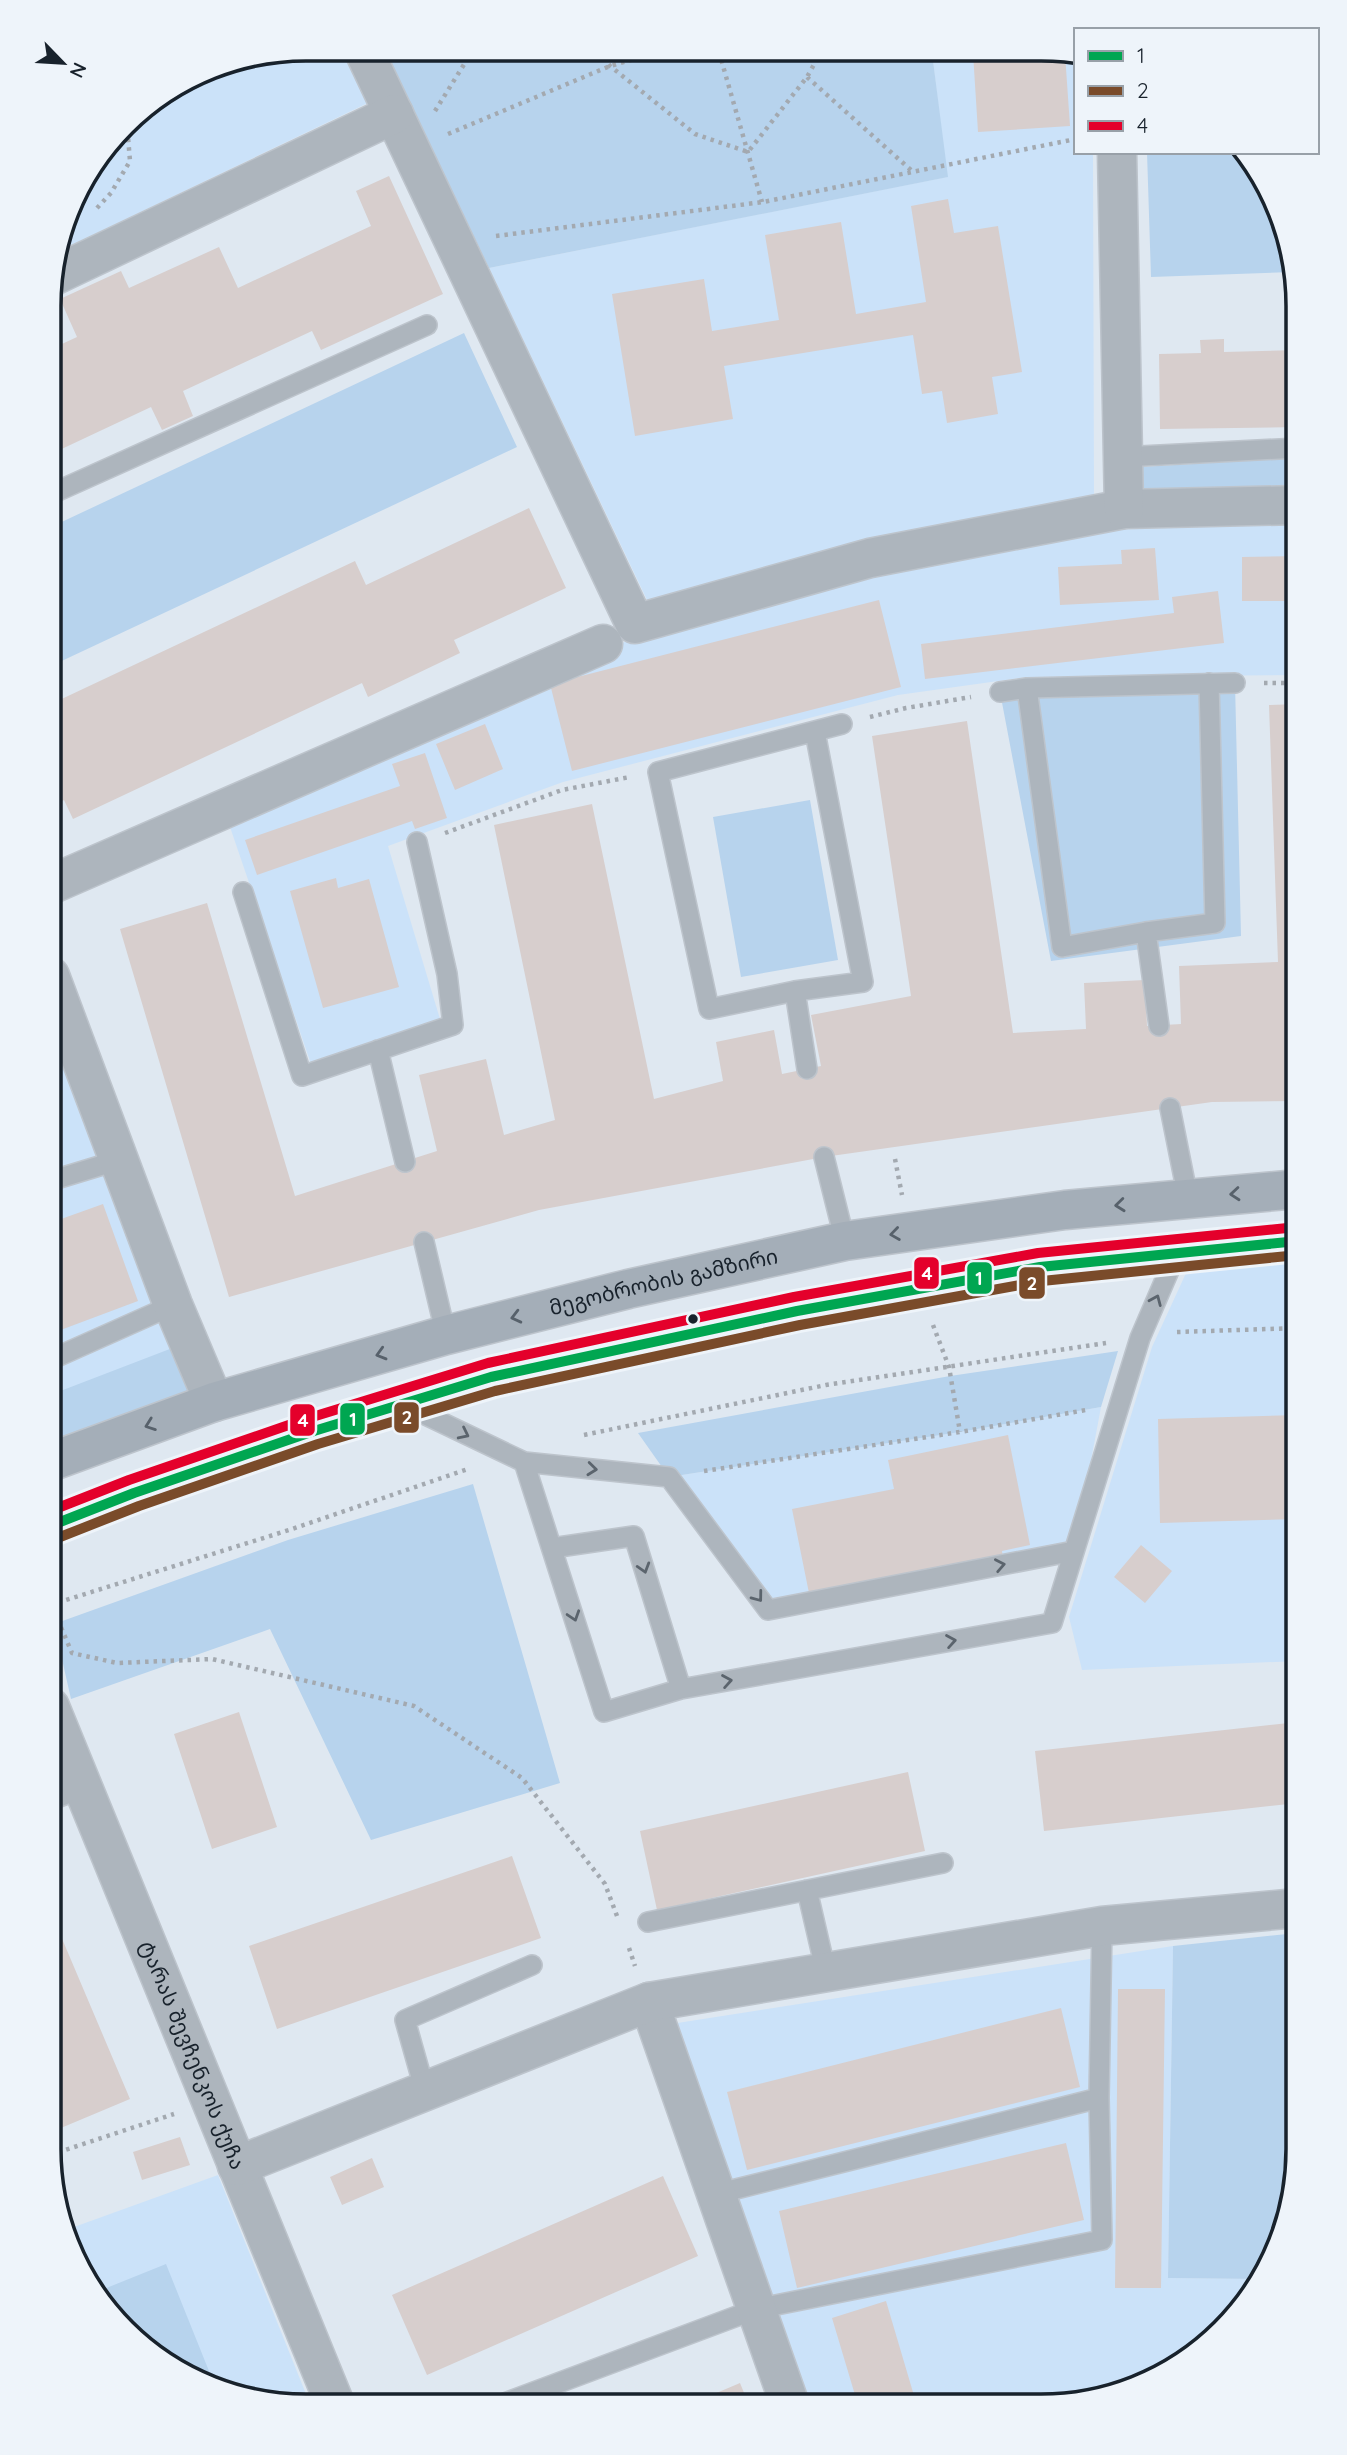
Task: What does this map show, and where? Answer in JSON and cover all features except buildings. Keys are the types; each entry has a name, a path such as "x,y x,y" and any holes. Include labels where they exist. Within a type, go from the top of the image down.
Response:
{"main road":[{"name":"მეგობრობის გამზირი","path":"61,1458 214,1402 446,1335 628,1289 845,1241 1065,1210 1286,1190"},
{"path":"61,1522 314,1431 491,1377 797,1311 1040,1267 1285,1242"}],"street":[{"path":"369,62 635,624 870,558 1124,509 1286,505"},
{"path":"64,271 394,114"},
{"path":"1117,154 1124,509"},
{"path":"61,880 603,644"},
{"path":"61,1039 119,1160 173,1305 214,1402"},
{"name":"ტარას შევჩენკოს ქუჩა","path":"61,1767 66,1794 211,2102 331,2394"},
{"path":"237,2166 649,2002 1102,1926 1285,1909"},
{"path":"649,2002 786,2394"}],"lane":[{"path":"61,490 427,326"},
{"path":"1122,457 1286,449"},
{"path":"1000,692 1027,688 1235,682"},
{"path":"1027,688 1062,947 1214,923 1209,683"},
{"path":"816,732 863,982 794,991 709,1009 658,772 842,724"},
{"path":"243,892 302,1076 453,1026 447,974 417,842"},
{"path":"1146,932 1159,1026"},
{"path":"794,991 807,1069"},
{"path":"378,1050 405,1162"},
{"path":"1170,1108 1188,1198"},
{"path":"824,1157 845,1241"},
{"path":"61,1178 119,1160"},
{"path":"424,1242 446,1335"},
{"path":"517,1459 552,1548 604,1712 681,1689 1052,1623 1140,1338 1177,1252"},
{"path":"61,1355 173,1305"},
{"path":"403,1404 517,1459 668,1477 768,1610 1074,1551"},
{"path":"552,1548 634,1536 681,1689"},
{"path":"648,1922 943,1863"},
{"path":"807,1890 826,1972"},
{"path":"529,2394 756,2309 1102,2240 1099,2098 1102,1926"},
{"path":"425,2091 405,2020 532,1965"},
{"path":"716,2194 1099,2098"}],"path":[{"path":"722,61 763,202"},
{"path":"748,152 816,61"},
{"path":"411,150 465,62"},
{"path":"606,62 695,134 748,152"},
{"path":"411,150 625,62"},
{"path":"807,76 913,172"},
{"path":"95,211 111,193 130,160 128,139"},
{"path":"454,241 763,202 1074,139"},
{"path":"842,724 906,708 1000,692"},
{"path":"417,842 562,790 658,772"},
{"path":"1175,1332 1285,1328"},
{"path":"573,1438 826,1385 1140,1338"},
{"path":"950,1376 961,1433"},
{"path":"668,1477 961,1433 1119,1405"},
{"path":"61,1602 517,1459"},
{"path":"61,1628 72,1653 117,1663 212,1659 414,1706 522,1778 605,1884 618,1920"},
{"path":"627,1943 649,2002"},
{"path":"61,2151 211,2102"}],"shaded area":[{"path":"933,61 1041,61 1074,64 1074,154 1093,154 1094,499 648,602 489,268 947,177"},
{"path":"933,61 948,177 489,268 390,62"},
{"path":"290,62 351,62 370,102 69,246 74,227 94,184 122,145 145,122 170,103 212,80 258,66"},
{"path":"1147,154 1232,154 1260,198 1273,227 1284,272 1151,277"},
{"path":"464,333 517,447 61,661 61,522"},
{"path":"1286,459 1286,497 1141,502 1140,467"},
{"path":"1286,523 1286,675 1026,677 898,695 563,782 388,846 440,1019 311,1064 230,827 631,639 874,573 1111,530"},
{"path":"1235,683 1241,936 1051,961 1000,692"},
{"path":"810,800 838,960 741,977 713,817"},
{"path":"61,1050 194,1371 61,1426"},
{"path":"1285,1263 1285,1662 1082,1670 1069,1617 1152,1347 1187,1271"},
{"path":"175,1347 193,1394 61,1445 61,1391"},
{"path":"1118,1351 1101,1407 960,1432 669,1477 638,1433 950,1376"},
{"path":"1101,1407 1074,1551 768,1610 669,1477 960,1432"},
{"path":"473,1484 560,1783 371,1840 270,1629 71,1699 61,1655 61,1621 288,1540"},
{"path":"1285,1934 1285,2165 1273,2228 1248,2279 1168,2278 1173,1946"},
{"path":"1173,1946 1168,2278 1248,2279 1225,2310 1202,2333 1177,2352 1120,2381 1073,2392 1041,2394 801,2394 671,2024"},
{"path":"218,2175 306,2394 274,2392 227,2381 170,2352 145,2333 122,2310 103,2285 74,2227"},
{"path":"166,2264 210,2373 170,2352 145,2333 106,2288"}],"transit line":[{"name":"4","path":"61,1507 129,1480 309,1418 488,1363 794,1297 1038,1253 1286,1228"},
{"name":"1","path":"61,1522 134,1493 314,1431 491,1377 797,1311 1040,1267 1285,1242"},
{"name":"2","path":"61,1537 139,1506 318,1444 495,1391 800,1325 1042,1281 1285,1256"}]}
